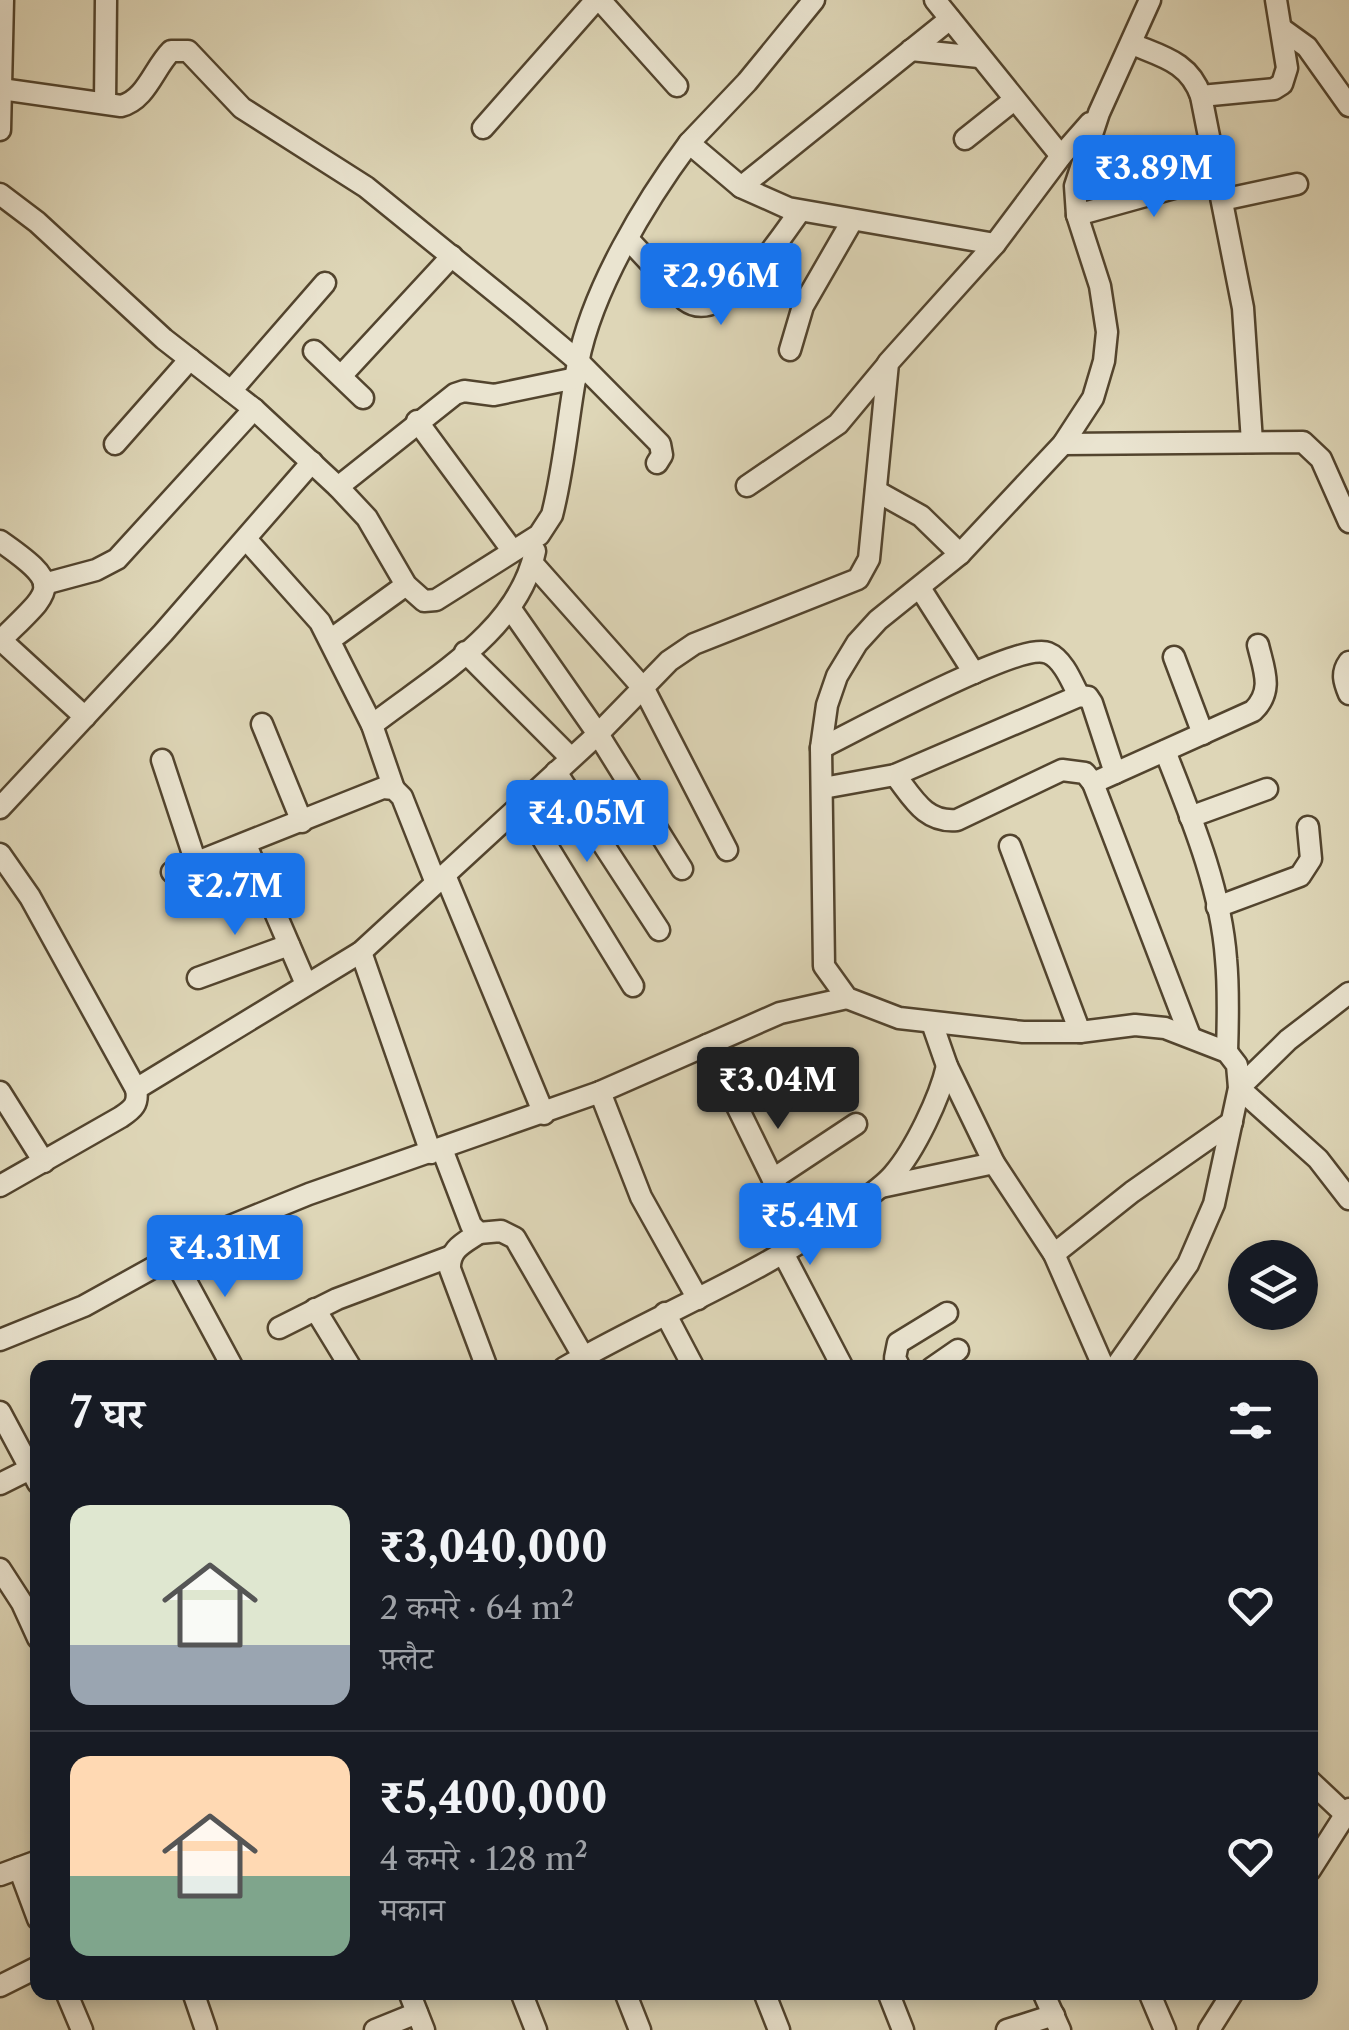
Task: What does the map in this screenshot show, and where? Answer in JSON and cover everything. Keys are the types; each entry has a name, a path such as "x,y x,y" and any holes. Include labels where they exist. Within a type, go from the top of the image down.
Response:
{"street":[{"path":"0,130 3,0"},
{"path":"105,104 106,0"},
{"path":"483,128 598,0 678,86"},
{"path":"372,725 491,631 510,608 533,564 539,534 552,515 577,369 593,317 638,219 689,143 756,71 814,0"},
{"path":"847,998 824,966 822,748 837,676 878,620 960,554 1063,444 1093,398 1104,360 1106,332 1100,286 1077,215 1075,186 1099,113 1150,0"},
{"path":"1202,96 1282,84 1287,68 1276,0"},
{"path":"741,187 911,50 945,7 979,57 1060,156"},
{"path":"1282,29 1321,63 1349,106"},
{"path":"1132,44 1180,63 1195,79 1202,96 1243,308 1252,442"},
{"path":"911,50 979,57"},
{"path":"1,89 105,104 132,104 172,51 188,51 242,108 366,187 452,256 660,444 657,464"},
{"path":"965,139 1014,100"},
{"path":"748,486 838,424 994,244 1060,156 1099,113"},
{"path":"689,143 741,187 769,202 852,221 994,244"},
{"path":"1077,215 1217,176"},
{"path":"1222,200 1297,184"},
{"path":"0,194 37,222 122,303 254,409 338,486 367,518 416,597 436,600 539,534"},
{"path":"628,239 692,306 708,306 750,277 800,211"},
{"path":"790,350 802,306 852,221"},
{"path":"340,376 452,256"},
{"path":"231,391 325,283"},
{"path":"314,351 363,398"},
{"path":"115,444 190,359"},
{"path":"136,1089 360,952 598,734 657,672 694,644 858,578 870,559 888,364"},
{"path":"338,486 455,394 464,391 494,395 577,369"},
{"path":"44,584 96,570 116,560 254,409"},
{"path":"417,421 512,550"},
{"path":"1063,444 1303,442 1321,459 1344,495 1349,522"},
{"path":"0,808 312,462"},
{"path":"876,491 920,516 960,554"},
{"path":"246,539 305,602 330,640 372,725 394,788 402,797 440,879 544,1114"},
{"path":"0,541 38,567 44,577 44,592 35,606 0,641 86,717"},
{"path":"533,564 644,689 727,850"},
{"path":"330,640 406,586"},
{"path":"920,588 974,673"},
{"path":"510,608 598,734 682,869"},
{"path":"1093,783 1253,712 1264,701 1268,687 1258,645"},
{"path":"465,652 564,765 659,930"},
{"path":"822,748 974,673 1026,652 1049,653 1059,660 1080,696"},
{"path":"1174,657 1203,734"},
{"path":"1349,662 1344,681 1349,694"},
{"path":"822,788 895,775 1080,696 1088,697 1092,703 1114,774"},
{"path":"262,724 302,822"},
{"path":"1165,751 1218,907 1226,957 1227,1052"},
{"path":"162,760 196,863"},
{"path":"895,775 926,814 943,822 957,820 1062,770 1085,773 1093,783 1190,1036"},
{"path":"172,872 384,788 394,788"},
{"path":"1190,818 1267,788"},
{"path":"522,805 633,986"},
{"path":"1218,907 1300,876 1311,859 1308,826"},
{"path":"246,845 306,984"},
{"path":"1010,846 1080,1032"},
{"path":"0,854 30,897 138,1099 134,1108 0,1186"},
{"path":"198,978 290,945"},
{"path":"360,952 437,1151 471,1224 479,1233"},
{"path":"1239,1088 1288,1040 1349,993"},
{"path":"0,1340 84,1306 240,1222 309,1194 544,1114 780,1012 847,998 899,1018 1022,1032 1080,1032 1135,1025 1165,1028 1227,1052 1237,1065 1239,1088 1214,1204 1188,1264 1121,1360"},
{"path":"932,1023 947,1066 994,1164 1054,1254 1100,1360"},
{"path":"706,1045 804,1242"},
{"path":"577,1360 804,1242 880,1188 896,1173 940,1094 947,1066"},
{"path":"1239,1088 1318,1159 1349,1199"},
{"path":"0,1092 44,1162"},
{"path":"600,1092 641,1197 698,1299"},
{"path":"1054,1254 1132,1192 1232,1122"},
{"path":"773,1179 856,1124"},
{"path":"880,1188 994,1164"},
{"path":"279,1328 315,1308 449,1258 479,1233 501,1231 515,1238 583,1356"},
{"path":"782,1253 839,1360"},
{"path":"174,1257 229,1360"},
{"path":"449,1258 478,1360"},
{"path":"315,1308 346,1360"},
{"path":"664,1313 690,1360"},
{"path":"897,1360 894,1350 898,1343 946,1313"},
{"path":"944,1360 958,1350"},
{"path":"0,1412 30,1463"},
{"path":"0,1484 30,1474"},
{"path":"0,1569 30,1599"},
{"path":"1318,1787 1347,1811 1318,1857"},
{"path":"19,1868 30,1898"},
{"path":"0,1986 30,1971"},
{"path":"69,2000 82,2030"},
{"path":"196,2000 206,2030"},
{"path":"524,2000 536,2030"},
{"path":"628,2000 640,2030"},
{"path":"767,2000 779,2030"},
{"path":"891,2000 903,2030"},
{"path":"1152,2000 1165,2030"},
{"path":"1209,2030 1228,2000"},
{"path":"375,2030 421,2022"},
{"path":"1007,2030 1057,2022"}]}
